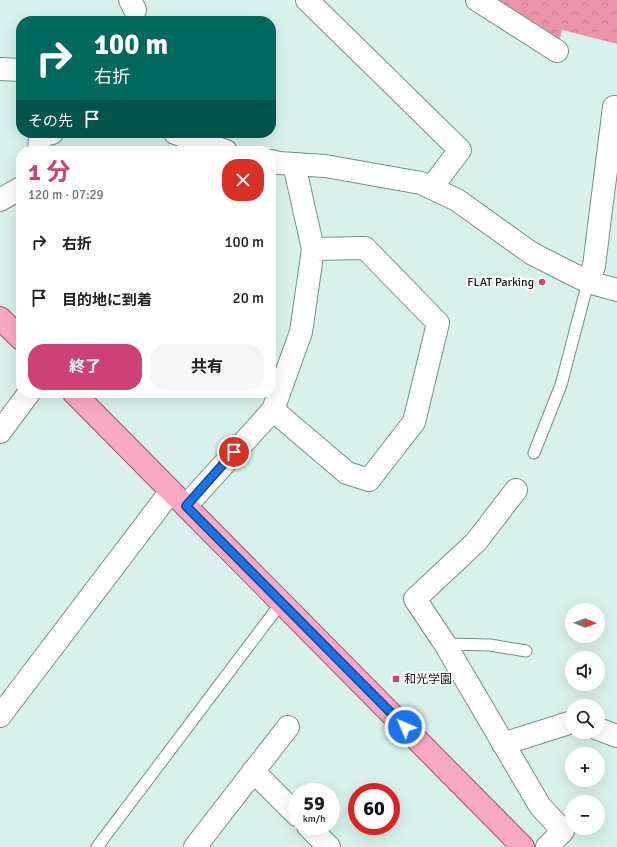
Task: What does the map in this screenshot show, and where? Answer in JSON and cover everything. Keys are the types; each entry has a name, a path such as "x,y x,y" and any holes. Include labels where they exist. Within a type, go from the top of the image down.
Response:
{"main road":[{"path":"0,318 16,334"},
{"path":"79,398 523,847"}],"street":[{"path":"307,0 460,150 431,188"},
{"path":"477,0 557,51"},
{"path":"0,69 16,70"},
{"path":"588,282 594,266 614,107"},
{"path":"189,138 212,146"},
{"path":"276,162 325,166 421,183 457,200 531,254 588,282 617,290"},
{"path":"0,716 179,498 274,410 301,332 313,249 294,164"},
{"path":"0,200 16,191"},
{"path":"274,410 346,473 369,480 414,422 438,323 365,248 313,249"},
{"path":"0,432 25,398"},
{"path":"516,490 476,542 415,599 445,644 540,806 563,831 547,847"},
{"path":"503,744 565,724"},
{"path":"195,847 253,770 288,727"},
{"path":"605,732 617,736"},
{"path":"253,770 288,806"},
{"path":"317,835 329,847"}],"lane":[{"path":"534,453 561,385 588,282"},
{"path":"97,847 281,603"},
{"path":"445,644 490,645 526,652"}],"green space":[{"path":"466,0 617,0 617,44 562,30 557,51"}],"place":[{"name":"FLAT Parking","path":"542,282"},
{"name":"和光学園","path":"396,679"}],"route":[{"path":"234,452 186,506 405,727"}]}
